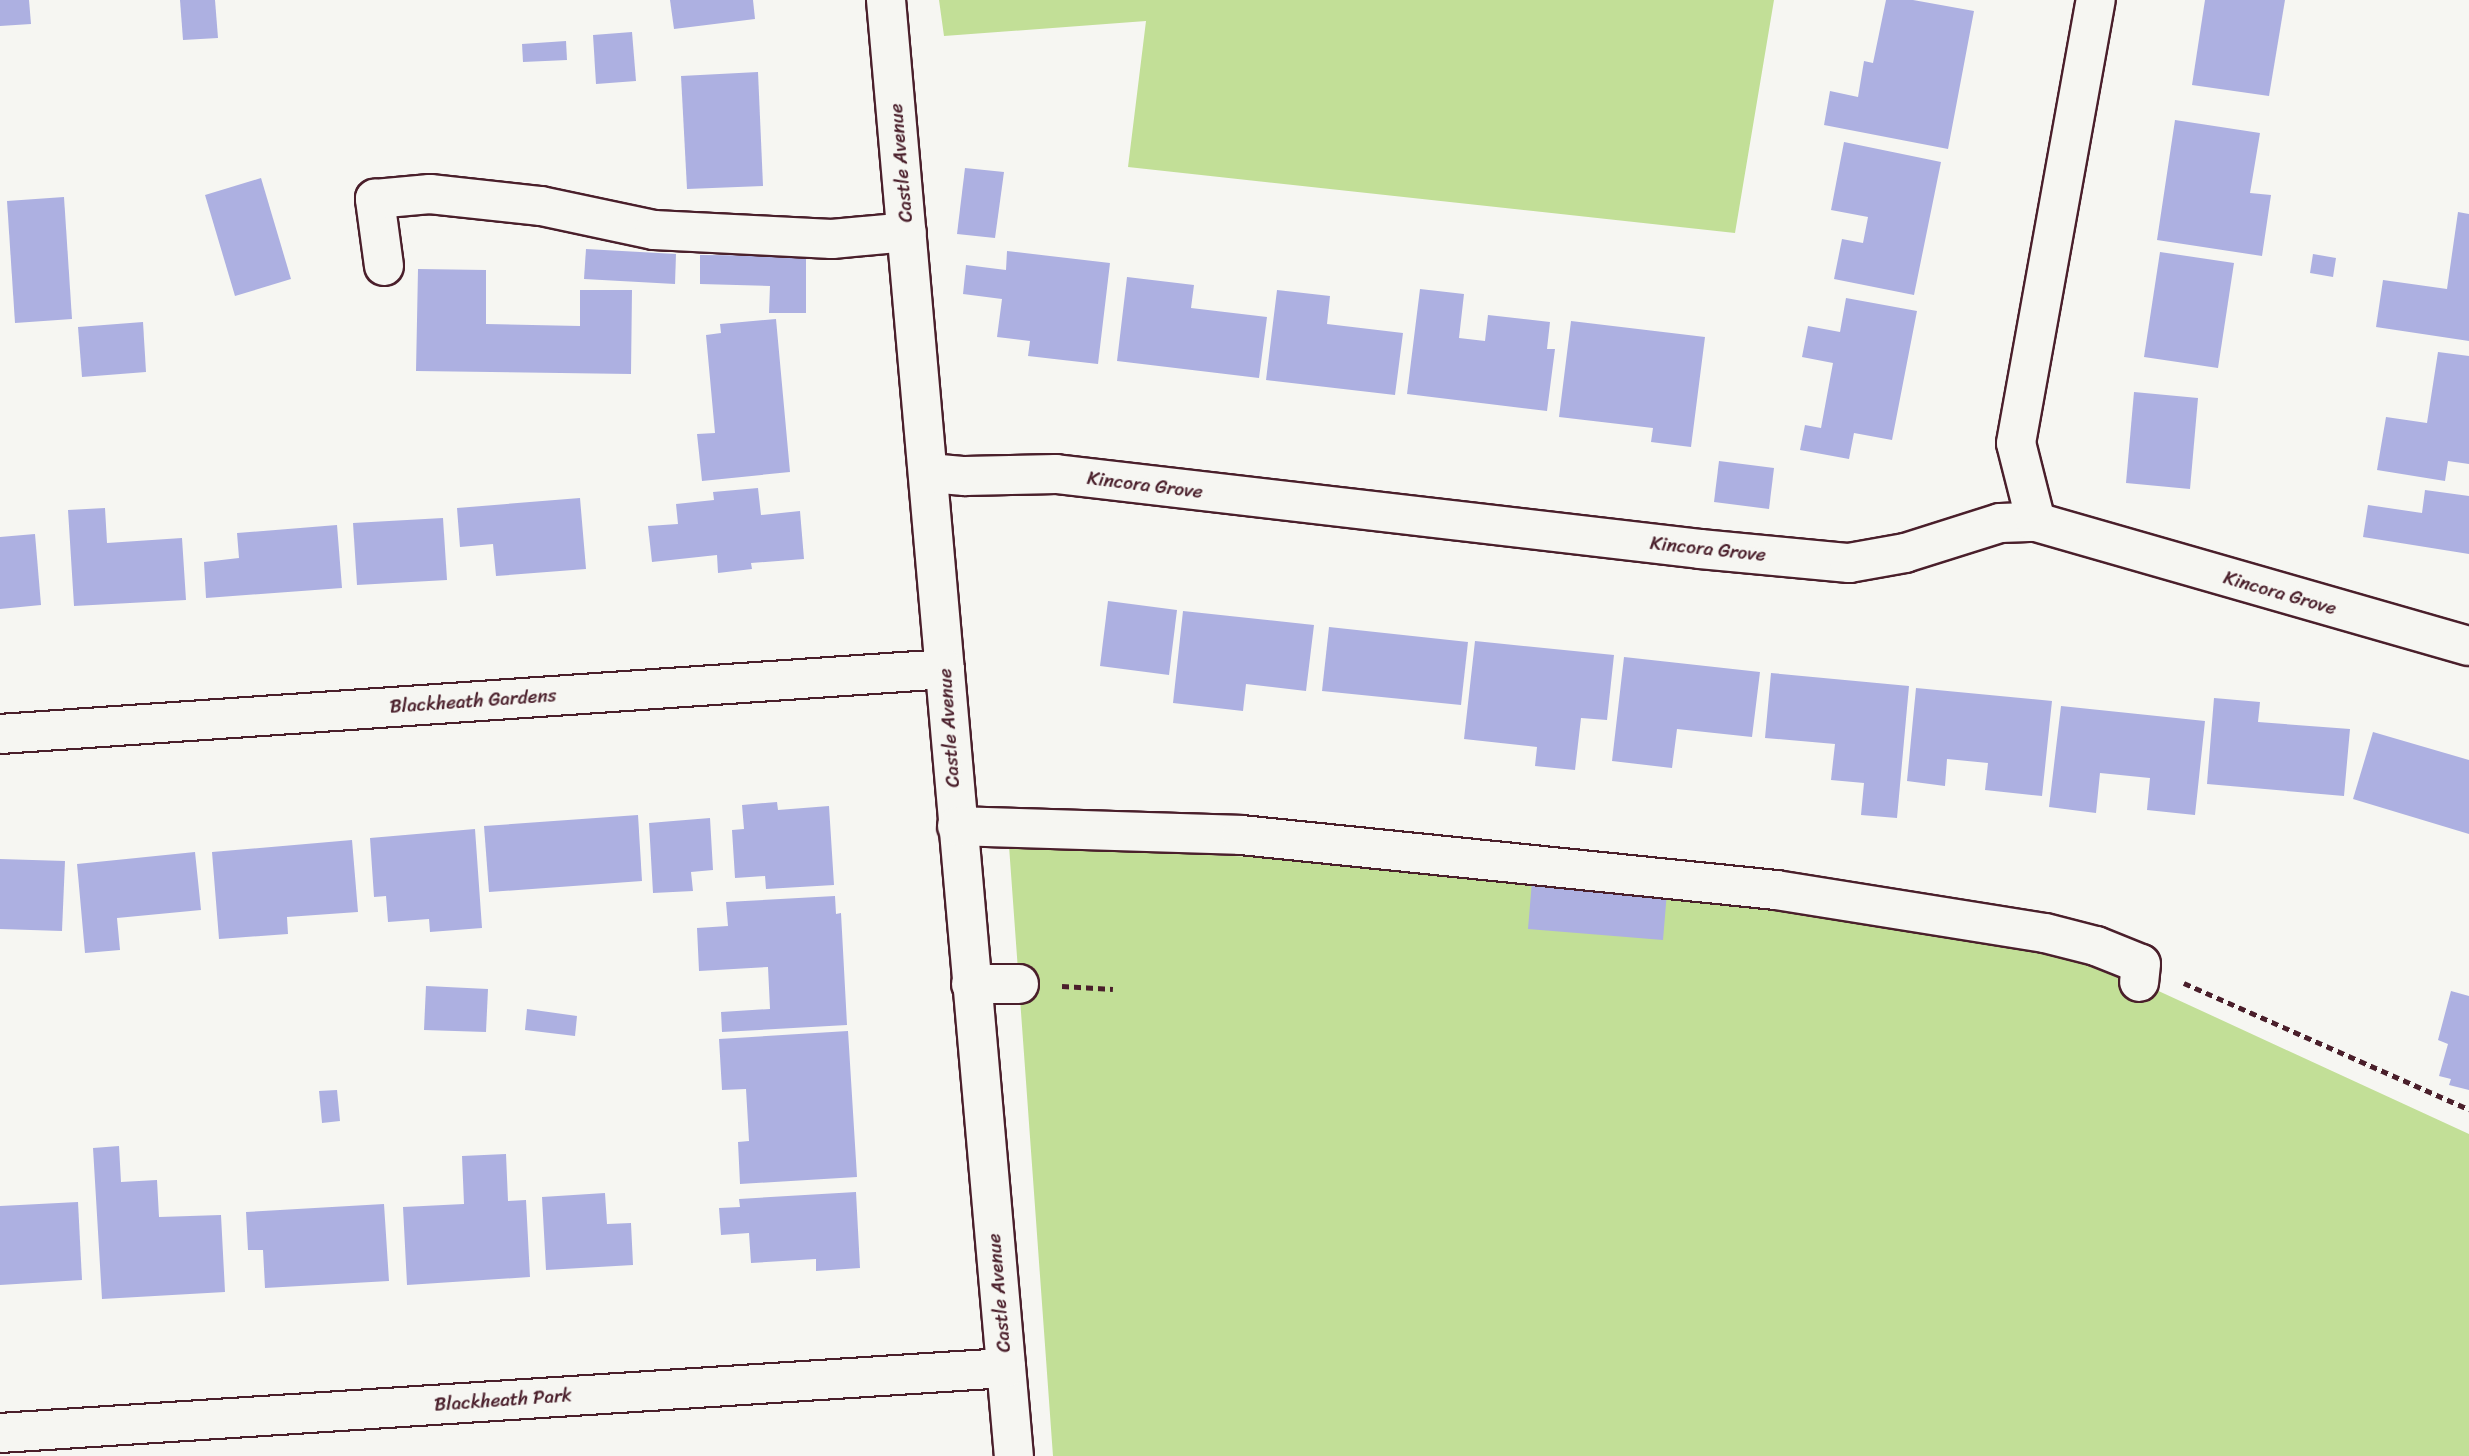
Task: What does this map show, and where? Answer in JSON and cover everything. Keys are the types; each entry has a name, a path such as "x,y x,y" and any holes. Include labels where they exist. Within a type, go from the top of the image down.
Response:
{"street":[{"name":"Castle Avenue","path":"886,0 1014,1456"},
{"path":"2036,522 2016,443 2096,0"},
{"path":"384,266 375,199 430,194 541,206 654,230 832,239 907,232"},
{"name":"Kincora Grove","path":"929,472 965,476 1056,474 1700,549 1849,563 1905,553 2000,523 2036,522 2469,646"},
{"name":"Blackheath Gardens","path":"0,734 945,669"},
{"path":"957,826 1241,835 1776,890 2045,933 2096,946 2140,973"},
{"path":"971,984 1019,984"},
{"name":"Blackheath Park","path":"0,1433 1006,1368"}],"path":[{"path":"2140,973 2469,1109"}],"green space":[{"path":"939,0 1774,0 1735,233 1128,167 1146,21 944,36"},
{"path":"1009,846 1255,857 1667,892 2034,942 2068,958 2139,982 2469,1134 2469,1456 1053,1456"}],"building":[{"path":"0,0 29,0 31,24 0,26"},
{"path":"180,0 215,0 218,38 183,40"},
{"path":"670,0 753,0 755,19 674,29"},
{"path":"1886,0 1913,0 1974,11 1948,149 1824,125 1830,91 1858,97 1864,61 1873,63"},
{"path":"2205,0 2285,0 2269,96 2192,85"},
{"path":"632,32 636,81 596,84 593,35"},
{"path":"566,41 567,60 523,62 522,44"},
{"path":"758,72 763,186 687,189 681,76"},
{"path":"2175,120 2260,133 2250,193 2271,195 2262,256 2157,240"},
{"path":"1844,142 1941,162 1914,295 1834,279 1842,239 1863,243 1868,217 1831,210"},
{"path":"965,168 1004,172 995,238 957,234"},
{"path":"261,178 291,279 235,296 205,195"},
{"path":"64,197 72,319 15,323 7,201"},
{"path":"2458,212 2469,214 2469,341 2376,327 2383,280 2447,289"},
{"path":"586,249 676,254 675,284 584,279"},
{"path":"1007,251 1110,263 1098,364 1028,356 1030,341 997,337 1002,299 963,294 966,265 1006,270"},
{"path":"2160,252 2234,263 2218,368 2144,357"},
{"path":"2313,254 2336,258 2333,277 2310,273"},
{"path":"700,255 806,256 806,313 769,313 770,286 700,284"},
{"path":"418,269 486,270 486,324 580,326 580,290 632,290 631,374 416,371"},
{"path":"1127,277 1194,285 1191,308 1267,317 1259,378 1117,361"},
{"path":"1420,289 1464,294 1459,338 1485,341 1488,315 1550,322 1547,349 1555,349 1547,411 1407,394"},
{"path":"1277,290 1330,296 1327,324 1403,333 1395,395 1266,380"},
{"path":"1846,298 1917,311 1892,440 1854,433 1849,459 1800,450 1805,425 1821,428 1833,363 1802,357 1808,326 1840,332"},
{"path":"776,319 790,472 702,481 697,434 715,433 706,335 721,333 720,324"},
{"path":"1571,321 1705,337 1691,447 1651,442 1653,428 1559,417"},
{"path":"143,322 146,372 82,377 78,327"},
{"path":"2438,352 2469,356 2469,464 2448,461 2445,481 2377,470 2386,417 2427,423"},
{"path":"2134,392 2198,398 2190,489 2126,483"},
{"path":"1719,461 1774,468 1769,509 1714,502"},
{"path":"758,488 761,515 800,511 804,559 751,563 752,569 718,573 717,555 652,562 648,526 678,524 676,504 714,500 713,492"},
{"path":"2425,490 2469,496 2469,554 2363,537 2368,505 2422,513"},
{"path":"580,498 586,569 496,576 493,544 460,547 457,508"},
{"path":"105,508 107,543 182,538 186,600 74,606 68,510"},
{"path":"443,518 447,580 357,585 353,523"},
{"path":"337,525 342,588 206,598 204,562 239,558 237,533"},
{"path":"35,534 41,605 0,609 0,537"},
{"path":"1108,601 1177,610 1169,675 1100,666"},
{"path":"1183,611 1314,625 1306,691 1246,684 1243,711 1173,703"},
{"path":"1329,627 1468,642 1461,705 1322,691"},
{"path":"1475,641 1614,655 1607,720 1581,718 1575,770 1535,766 1537,747 1464,739"},
{"path":"1624,657 1760,672 1752,737 1677,729 1672,768 1612,761"},
{"path":"1771,673 1909,686 1897,818 1861,815 1864,783 1831,780 1835,744 1765,738"},
{"path":"1916,688 2052,701 2042,796 1985,790 1988,763 1947,759 1945,786 1907,781"},
{"path":"2214,698 2260,702 2258,722 2350,729 2344,796 2207,784"},
{"path":"2061,706 2205,721 2195,815 2147,810 2150,778 2100,773 2096,813 2049,807"},
{"path":"2373,732 2469,760 2469,834 2353,799"},
{"path":"777,802 778,810 829,806 834,885 766,889 765,876 735,878 732,830 744,829 742,805"},
{"path":"638,815 642,881 489,892 484,826"},
{"path":"710,818 713,870 691,872 693,891 653,893 649,823"},
{"path":"475,829 482,928 430,932 429,919 388,922 386,896 374,897 370,838"},
{"path":"352,840 358,912 287,917 288,934 219,939 212,852"},
{"path":"195,852 201,910 117,918 120,950 85,953 77,864"},
{"path":"0,859 65,861 62,931 0,929"},
{"path":"1532,881 1667,892 1663,940 1528,929"},
{"path":"835,896 836,914 841,913 847,1025 722,1032 721,1012 770,1009 768,967 699,971 697,928 728,926 726,902"},
{"path":"426,986 488,989 486,1032 424,1030"},
{"path":"2451,991 2469,996 2469,1090 2449,1085 2451,1079 2439,1076 2448,1044 2438,1040"},
{"path":"527,1009 577,1016 575,1036 525,1030"},
{"path":"848,1031 857,1177 740,1184 738,1142 749,1141 746,1089 722,1090 719,1039"},
{"path":"337,1090 340,1121 322,1123 319,1091"},
{"path":"119,1146 121,1182 157,1180 159,1217 221,1215 225,1292 102,1299 93,1148"},
{"path":"506,1154 508,1201 526,1200 530,1277 407,1285 403,1207 464,1204 462,1156"},
{"path":"856,1192 860,1268 816,1271 816,1259 751,1263 749,1233 721,1235 719,1208 740,1207 739,1199"},
{"path":"605,1193 607,1224 631,1223 633,1265 546,1270 542,1197"},
{"path":"78,1202 82,1280 0,1285 0,1206"},
{"path":"384,1204 389,1281 265,1288 263,1250 248,1250 246,1212"}]}
